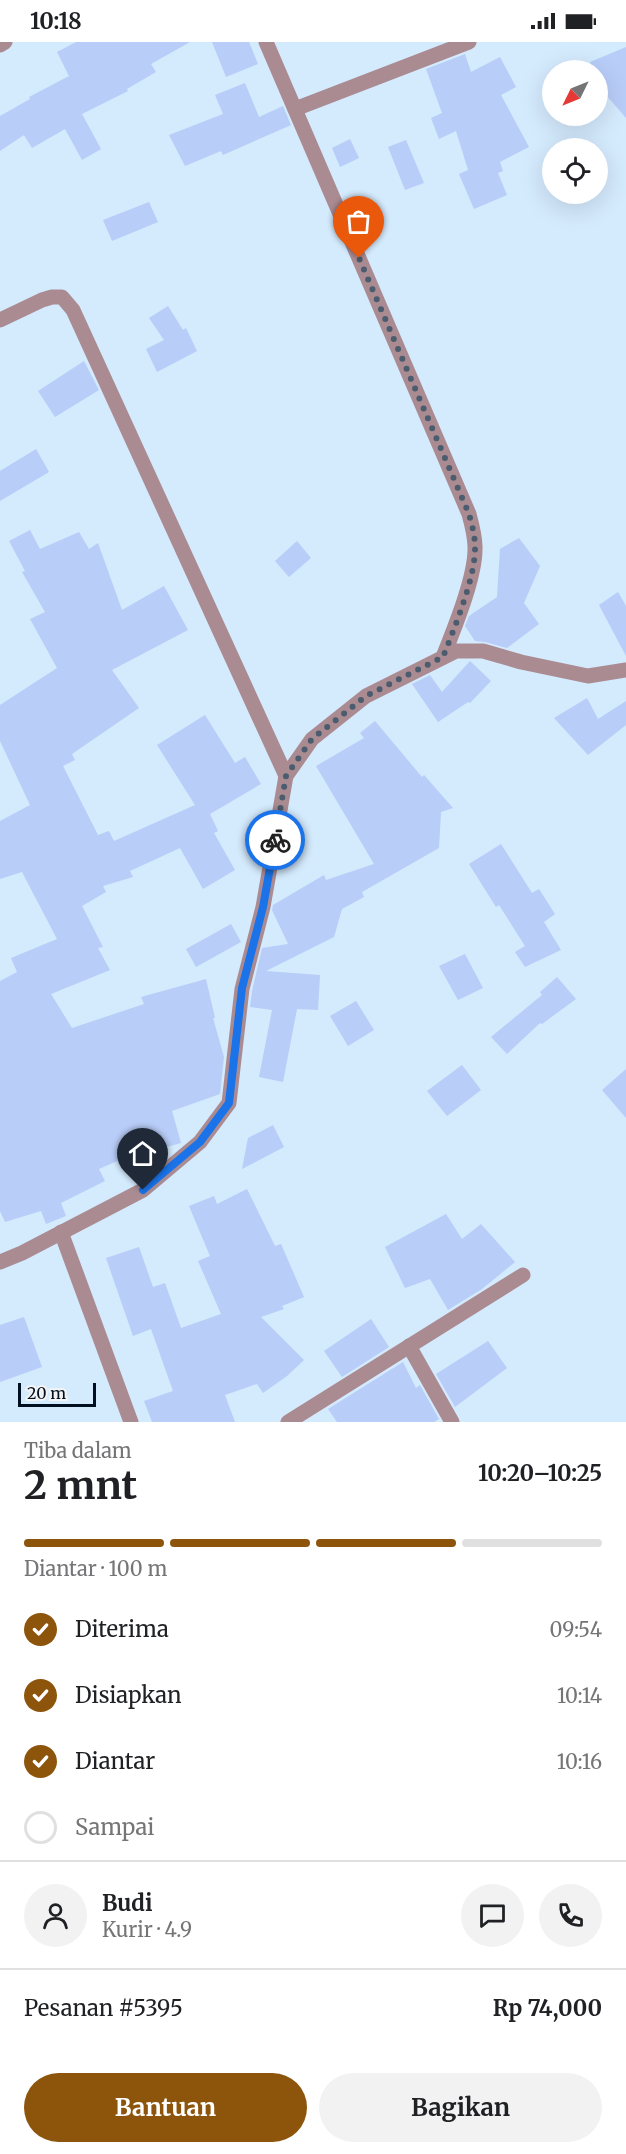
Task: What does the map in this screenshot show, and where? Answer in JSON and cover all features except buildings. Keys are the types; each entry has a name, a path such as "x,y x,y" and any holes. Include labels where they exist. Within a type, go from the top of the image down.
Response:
{"street":[{"path":"0,45 5,42"},
{"path":"266,42 474,530 476,549 474,565 443,657"},
{"path":"295,109 469,42"},
{"path":"0,320 52,297 62,297 69,303 286,776"},
{"path":"0,1262 143,1190 200,1142 229,1103 242,988 263,907 286,776 312,739 366,696 456,651 483,651 520,662 588,676 626,670"},
{"path":"61,1232 131,1422"},
{"path":"288,1422 523,1275"},
{"path":"409,1346 452,1422"}],"way so far":[{"path":"275,840 286,776 312,739 366,696 443,657 474,565 476,549 469,514 359,258"}],"route":[{"path":"143,1190 200,1142 229,1103 242,988 263,907 275,840"}]}
